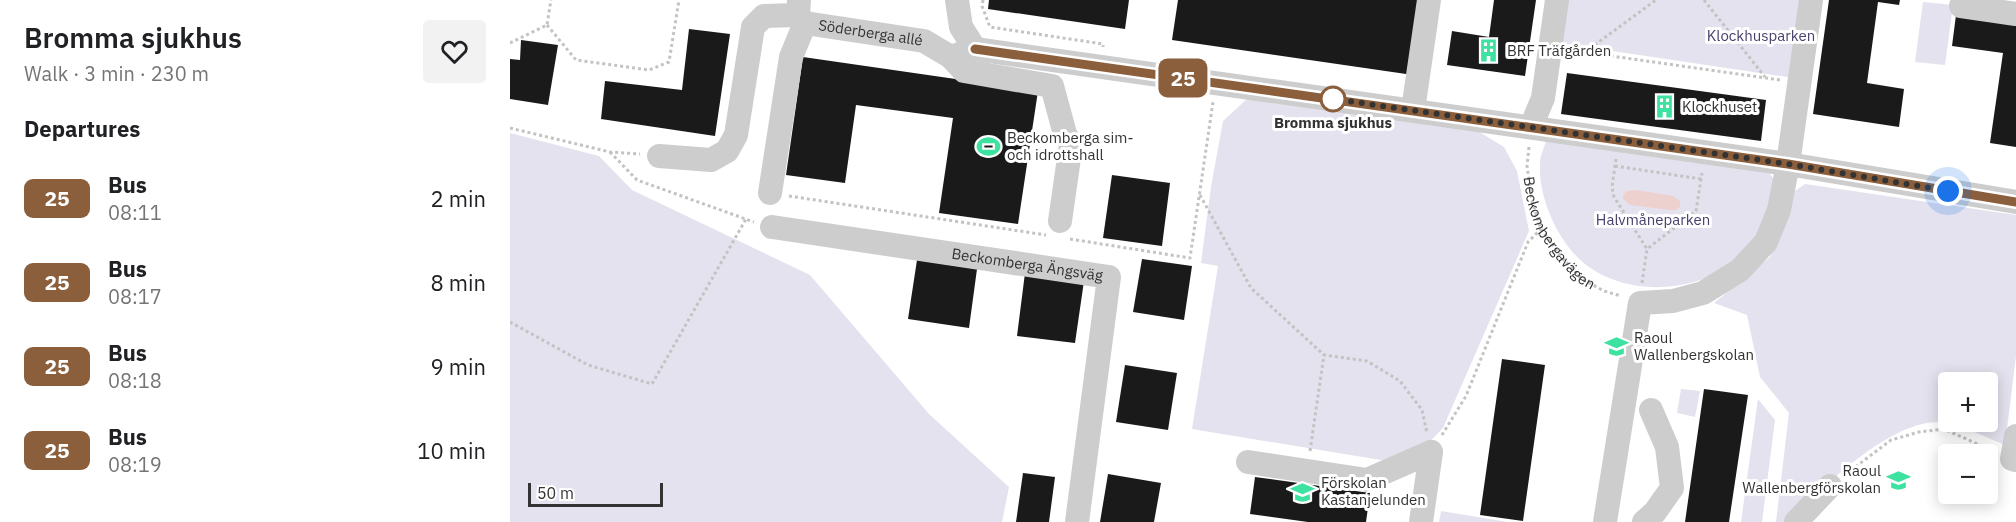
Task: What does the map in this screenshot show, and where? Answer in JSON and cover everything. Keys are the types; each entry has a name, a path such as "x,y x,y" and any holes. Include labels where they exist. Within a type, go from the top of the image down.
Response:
{"street":[{"path":"957,0 961,27 975,49"},
{"path":"1413,110 1429,0"},
{"path":"1531,127 1543,98 1557,0"},
{"path":"1605,522 1640,303 1673,301 1703,293 1740,270 1766,242 1779,210 1788,164 1810,0"},
{"path":"1961,6 2016,14"},
{"path":"770,193 791,57 801,13"},
{"name":"Söderberga allé","path":"659,156 711,160 727,151 736,135 753,27 764,16 801,13 924,41 951,57 964,71 1053,86 1065,134 1071,144 1060,221"},
{"path":"951,57 975,49 1788,164 2016,202"},
{"name":"Beckomberga Ängsväg","path":"772,227 1109,277 1077,522"},
{"path":"1644,522 1655,513 1672,488 1667,447 1651,410"},
{"path":"1248,462 1368,480 1431,452"},
{"path":"1421,522 1431,452"},
{"path":"1796,522 1830,486"}],"path":[{"path":"551,0 547,25 576,60 649,70 669,62 679,0"},
{"path":"983,0 982,6 990,27 1103,44 1102,67"},
{"path":"1585,53 1656,0"},
{"path":"1704,0 1767,78"},
{"path":"510,43 547,25"},
{"path":"1550,48 1799,82"},
{"name":"Beckombergavägen","path":"1531,127 1527,166 1532,201 1541,229 1563,259 1582,279 1604,291 1640,303"},
{"path":"510,128 610,152 659,156"},
{"path":"610,152 637,180 772,227"},
{"path":"1640,303 1647,249 1614,197 1612,187 1615,166 1701,179 1696,210 1647,249"},
{"path":"1199,193 1251,288 1324,355 1367,361 1400,381 1422,410 1431,452"},
{"path":"510,322 588,365 652,384 746,219"},
{"path":"1431,452 1466,396 1528,242 1541,229"},
{"path":"1307,471 1324,355"},
{"path":"1830,486 1891,440 1919,432 1944,429 2015,452"}],"green space":[{"name":"Klockhusparken","path":"1559,0 1803,0 1794,78 1552,42"},
{"path":"1923,2 1953,5 1945,65 1915,62"},
{"path":"1249,97 1476,130 1504,147 1517,171 1529,231 1443,428 1423,449 1387,461 1192,429 1218,266 1201,263 1211,187 1223,121"},
{"path":"510,133 599,156 632,190 810,275 929,414 1009,487 1002,522 510,522"},
{"name":"Halvmåneparken","path":"1546,141 1768,172 1775,180 1763,228 1730,264 1713,275 1696,281 1678,286 1640,286 1605,276 1578,258 1560,235 1553,221 1540,178 1540,161"},
{"path":"1805,184 2016,215 2016,356 2005,445 1975,432 1998,432 1998,372 1938,372 1938,423 1928,423 1906,429 1884,441 1821,490 1789,522 1776,522 1789,413 1760,377 1747,315 1714,303 1770,257 1790,212 1795,191"},
{"path":"1681,389 1700,391 1695,417 1677,413"},
{"path":"1758,399 1775,420 1762,522 1741,522"},
{"path":"1441,511 1508,522 1439,522"}],"shaded area":[{"path":"1636,190 1673,196 1680,201 1680,207 1670,210 1630,205 1623,199 1623,195 1627,191"}],"building":[{"path":"989,0 1129,0 1125,29 988,9"},
{"name":"Bromma sjukhus","path":"1178,0 1424,0 1413,75 1172,40"},
{"name":"BRF Träfgården","path":"1494,0 1536,0 1525,76 1447,65 1452,31 1489,37"},
{"path":"1829,0 1900,0 1899,5 1878,2 1867,83 1904,89 1899,127 1813,114"},
{"path":"1956,15 2016,21 2016,147 1990,143 2003,53 1952,46"},
{"path":"689,29 730,34 715,136 601,119 605,81 682,90"},
{"path":"521,40 558,45 548,105 510,99 510,59 520,60"},
{"name":"Beckomberga sim- och idrottshall","path":"803,57 1038,91 1018,224 939,213 953,118 856,105 845,183 786,175"},
{"name":"Klockhuset","path":"1567,73 1766,100 1761,141 1561,114"},
{"path":"1112,175 1170,183 1162,246 1103,238"},
{"path":"1142,259 1192,266 1184,320 1133,312"},
{"path":"917,260 977,269 969,328 908,319"},
{"path":"1025,273 1084,281 1075,343 1017,336"},
{"path":"1502,359 1545,365 1523,521 1480,515"},
{"path":"1125,365 1177,373 1168,430 1116,422"},
{"name":"Raoul Wallenbergskolan","path":"1704,389 1748,395 1729,522 1685,522"},
{"path":"1023,473 1055,477 1049,522 1016,522"},
{"path":"1108,474 1161,483 1154,522 1100,522"},
{"path":"1255,477 1370,493 1366,522 1308,522 1250,514"}],"bus line":[{"name":"25","path":"975,49 1788,164 2016,202"}],"place":[{"name":"BRF Träfgården","path":"1489,51"},
{"name":"Bromma sjukhus","path":"1333,99"},
{"name":"Klockhuset","path":"1664,107"},
{"name":"Beckomberga sim- och idrottshall","path":"989,147"},
{"name":"Raoul Wallenbergskolan","path":"1616,347"},
{"name":"Raoul Wallenbergförskolan","path":"1899,480"},
{"name":"Förskolan Kastanjelunden","path":"1303,492"}],"route":[{"path":"1333,99 1326,98 1413,110 1788,164 1948,191"}]}
